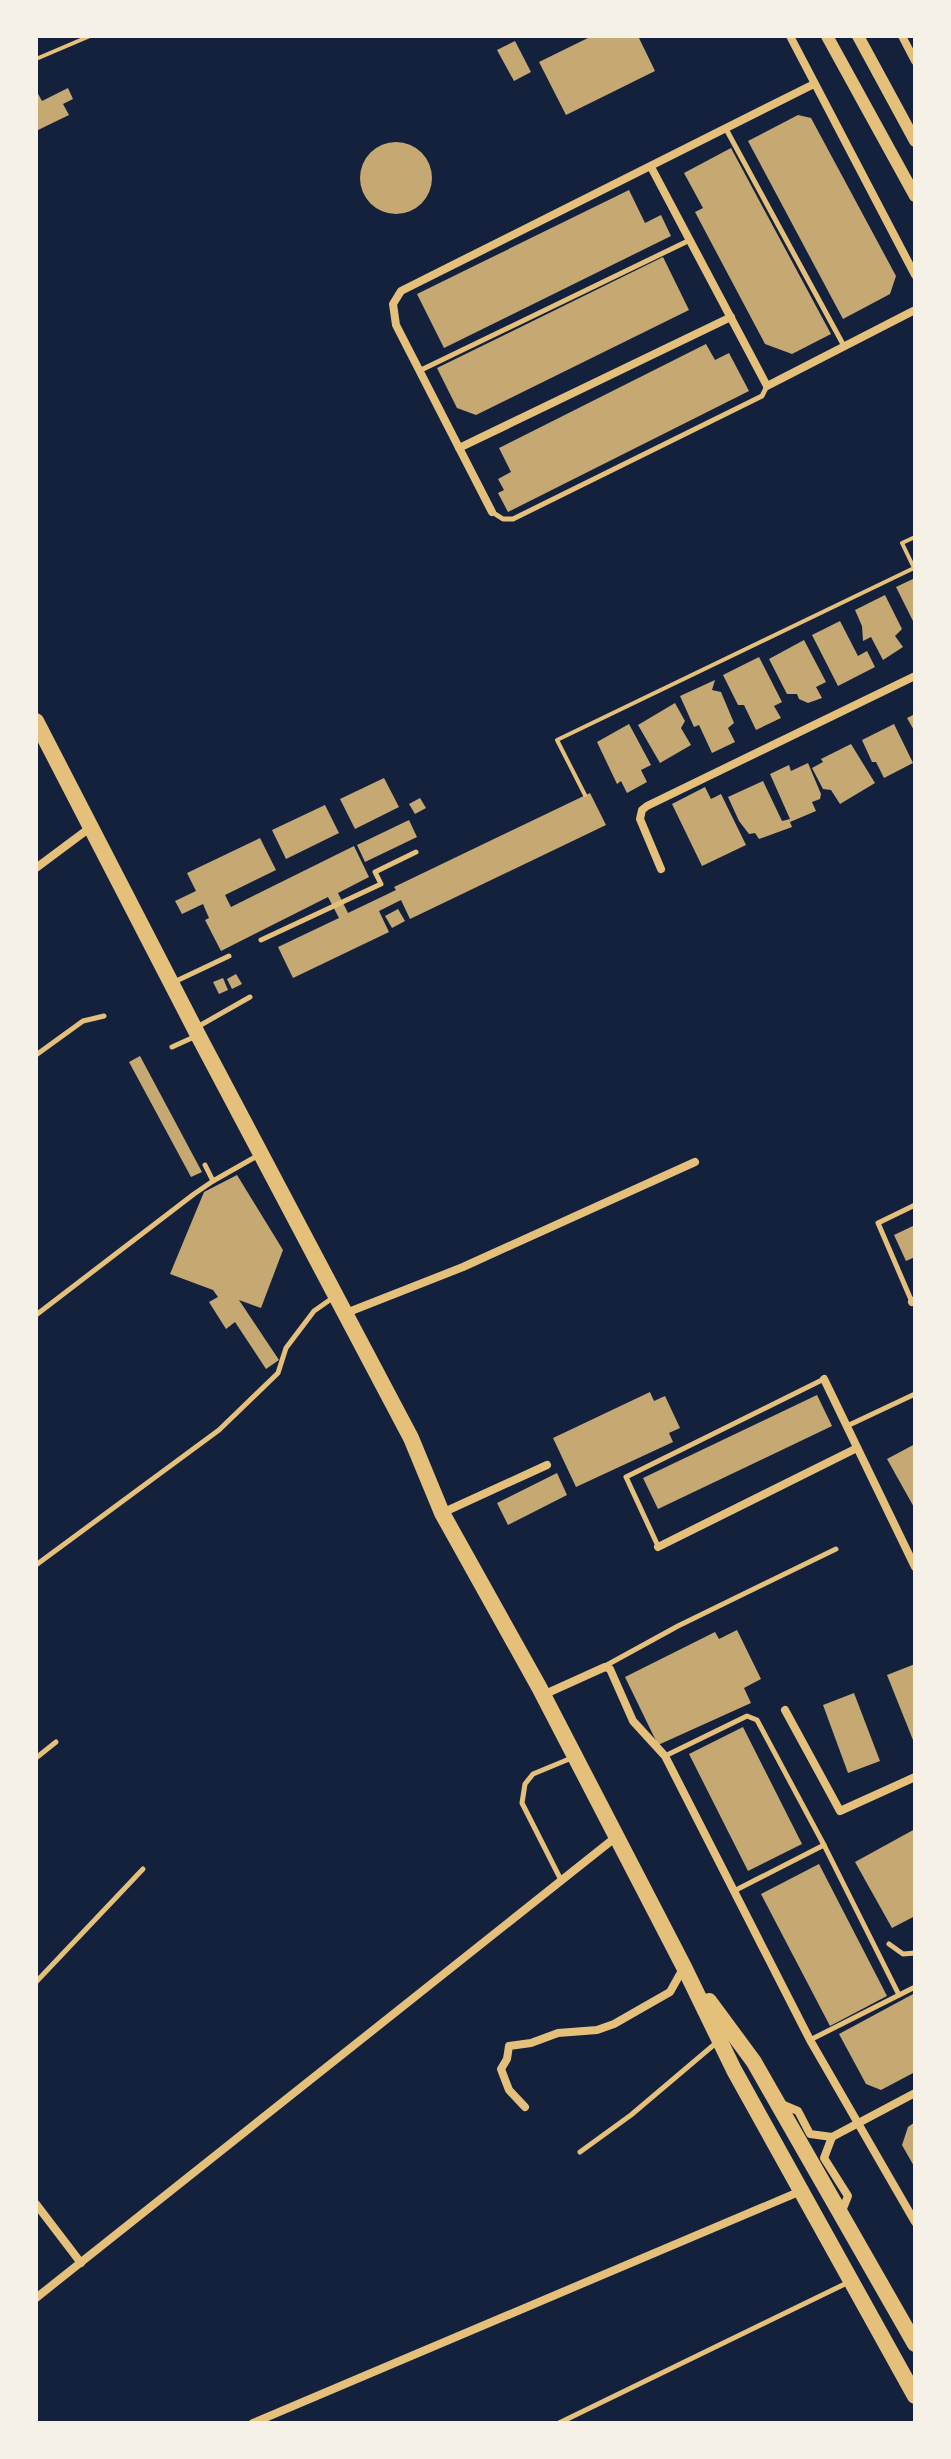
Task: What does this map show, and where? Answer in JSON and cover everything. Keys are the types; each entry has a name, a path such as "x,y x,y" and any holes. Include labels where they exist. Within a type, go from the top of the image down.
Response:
{"highway":[{"path":"36,721 411,1438 442,1513 543,1695 719,2040 915,2396"},
{"path":"684,1967 754,2062 915,2344"}],"street":[{"path":"790,36 915,275"},
{"path":"827,36 915,196"},
{"path":"858,36 915,141"},
{"path":"902,36 912,47 915,61"},
{"path":"492,512 396,325 393,304 401,291 814,84"},
{"path":"651,167 767,386 915,310"},
{"path":"459,448 731,317"},
{"path":"661,869 640,819 642,810 647,806 915,676"},
{"path":"38,863 92,826"},
{"path":"346,1313 463,1267 695,1162"},
{"path":"824,1379 915,1567"},
{"path":"658,1547 857,1448"},
{"path":"442,1513 547,1465"},
{"path":"543,1695 605,1667 610,1669 633,1721 665,1756 810,2040 915,2222"},
{"path":"785,1710 840,1811 915,1777"},
{"path":"36,2298 616,1837"},
{"path":"525,2107 509,2090 501,2069 509,2046 531,2043 558,2033 606,2027 670,1992 684,1967"},
{"path":"778,2103 798,2111 810,2134 832,2137 915,2093"},
{"path":"832,2137 824,2158 848,2196 841,2215"},
{"path":"253,2423 801,2191"},
{"path":"36,2204 81,2263"}],"lane":[{"path":"726,129 844,347"},
{"path":"421,370 690,240"},
{"path":"492,512 503,519 513,519 762,396 767,386"},
{"path":"261,940 381,884 375,872 416,852"},
{"path":"172,983 229,956"},
{"path":"172,1047 250,997"},
{"path":"36,1055 83,1021 104,1016"},
{"path":"36,1315 213,1181 261,1154"},
{"path":"205,1165 213,1181"},
{"path":"913,1301 878,1223 915,1205"},
{"path":"36,1565 246,1407 278,1373 286,1348 314,1311 336,1295"},
{"path":"658,1547 626,1477 824,1379"},
{"path":"846,1426 915,1394"},
{"path":"605,1667 678,1626 836,1549"},
{"path":"665,1756 747,1716 757,1720 899,1995"},
{"path":"36,1758 56,1742"},
{"path":"562,1880 522,1803 525,1784 533,1774 575,1757"},
{"path":"734,1891 824,1845"},
{"path":"36,1982 143,1869"},
{"path":"889,1944 903,1954 915,1953"},
{"path":"810,2040 915,1987"},
{"path":"580,2152 631,2115 719,2040"},
{"path":"561,2423 850,2281"}],"path":[{"path":"36,59 90,36"},
{"path":"585,795 557,740 914,568 902,543 915,537"}],"building":[{"path":"592,36 638,36 655,71 566,115 539,62"},
{"path":"515,41 531,72 514,81 497,50"},
{"path":"68,88 73,99 63,104 69,115 36,131 36,90 42,101"},
{"path":"798,115 811,118 896,276 890,294 843,319 748,141"},
{"path":"403,142 422,152 430,164 430,192 422,204 410,212 389,214 370,204 362,192 360,171 370,152 382,144"},
{"path":"731,148 831,334 792,354 765,344 695,212 703,208 684,173"},
{"path":"629,190 645,223 661,215 671,236 444,348 417,294"},
{"path":"663,257 689,310 476,415 457,408 437,368"},
{"path":"706,344 715,360 729,353 749,391 508,512 498,493 504,490 498,479 511,472 499,448"},
{"path":"915,578 915,625 896,587"},
{"path":"885,595 902,629 895,636 903,647 883,660 871,637 863,641 862,626 855,610"},
{"path":"840,621 858,656 867,651 875,667 838,686 812,635"},
{"path":"804,640 826,682 816,687 822,698 808,703 799,699 797,694 787,694 769,659"},
{"path":"759,657 782,702 774,706 781,718 756,730 744,705 738,705 723,675"},
{"path":"715,680 712,690 721,692 734,723 728,728 735,742 712,753 699,725 694,727 680,696"},
{"path":"675,703 685,721 681,728 691,745 660,763 638,725"},
{"path":"915,714 915,732 907,718"},
{"path":"629,724 651,765 641,770 647,782 627,793 621,781 617,784 597,742"},
{"path":"894,724 913,763 884,778 862,740"},
{"path":"851,744 875,783 840,804 831,790 823,789 812,768 823,762 821,759"},
{"path":"808,763 821,794 820,799 812,802 816,811 790,822 792,827 759,839 755,833 749,834 728,797 763,781 782,821 790,819 770,774 789,765 791,771"},
{"path":"384,778 399,807 355,829 340,799"},
{"path":"705,787 711,799 721,794 746,845 702,866 672,804"},
{"path":"590,793 606,825 410,919 401,900 379,911 389,932 293,978 278,947 339,918 328,897 221,951 205,920 209,918 203,904 182,914 175,901 196,891 187,873 260,838 276,870 225,895 231,907 354,846 369,877 338,893 348,913 396,890 394,887"},
{"path":"420,798 426,808 415,814 409,804"},
{"path":"325,805 339,833 286,859 272,830"},
{"path":"409,820 417,837 365,862 357,845"},
{"path":"398,909 405,921 392,928 385,916"},
{"path":"236,974 242,984 232,989 227,979"},
{"path":"223,978 228,990 219,994 213,982"},
{"path":"140,1056 202,1172 191,1177 129,1062"},
{"path":"237,1175 283,1250 261,1308 239,1300 279,1360 266,1369 235,1322 226,1329 209,1302 218,1297 213,1290 170,1274 204,1192"},
{"path":"915,1225 915,1257 906,1261 894,1235"},
{"path":"650,1392 654,1401 665,1396 680,1428 669,1433 673,1442 576,1487 553,1438"},
{"path":"817,1395 832,1426 658,1509 643,1478"},
{"path":"915,1444 915,1509 887,1459"},
{"path":"557,1473 567,1495 508,1525 497,1503"},
{"path":"737,1630 761,1679 744,1688 751,1703 658,1745 625,1677 715,1632 719,1639"},
{"path":"915,1664 915,1745 887,1675"},
{"path":"854,1693 880,1761 848,1773 823,1705"},
{"path":"743,1727 802,1844 748,1871 689,1754"},
{"path":"915,1829 915,1916 892,1928 855,1862"},
{"path":"819,1864 887,1996 830,2026 761,1894"},
{"path":"915,1993 915,2072 881,2090 866,2084 839,2034"},
{"path":"915,2122 915,2168 902,2145 908,2127"}]}
